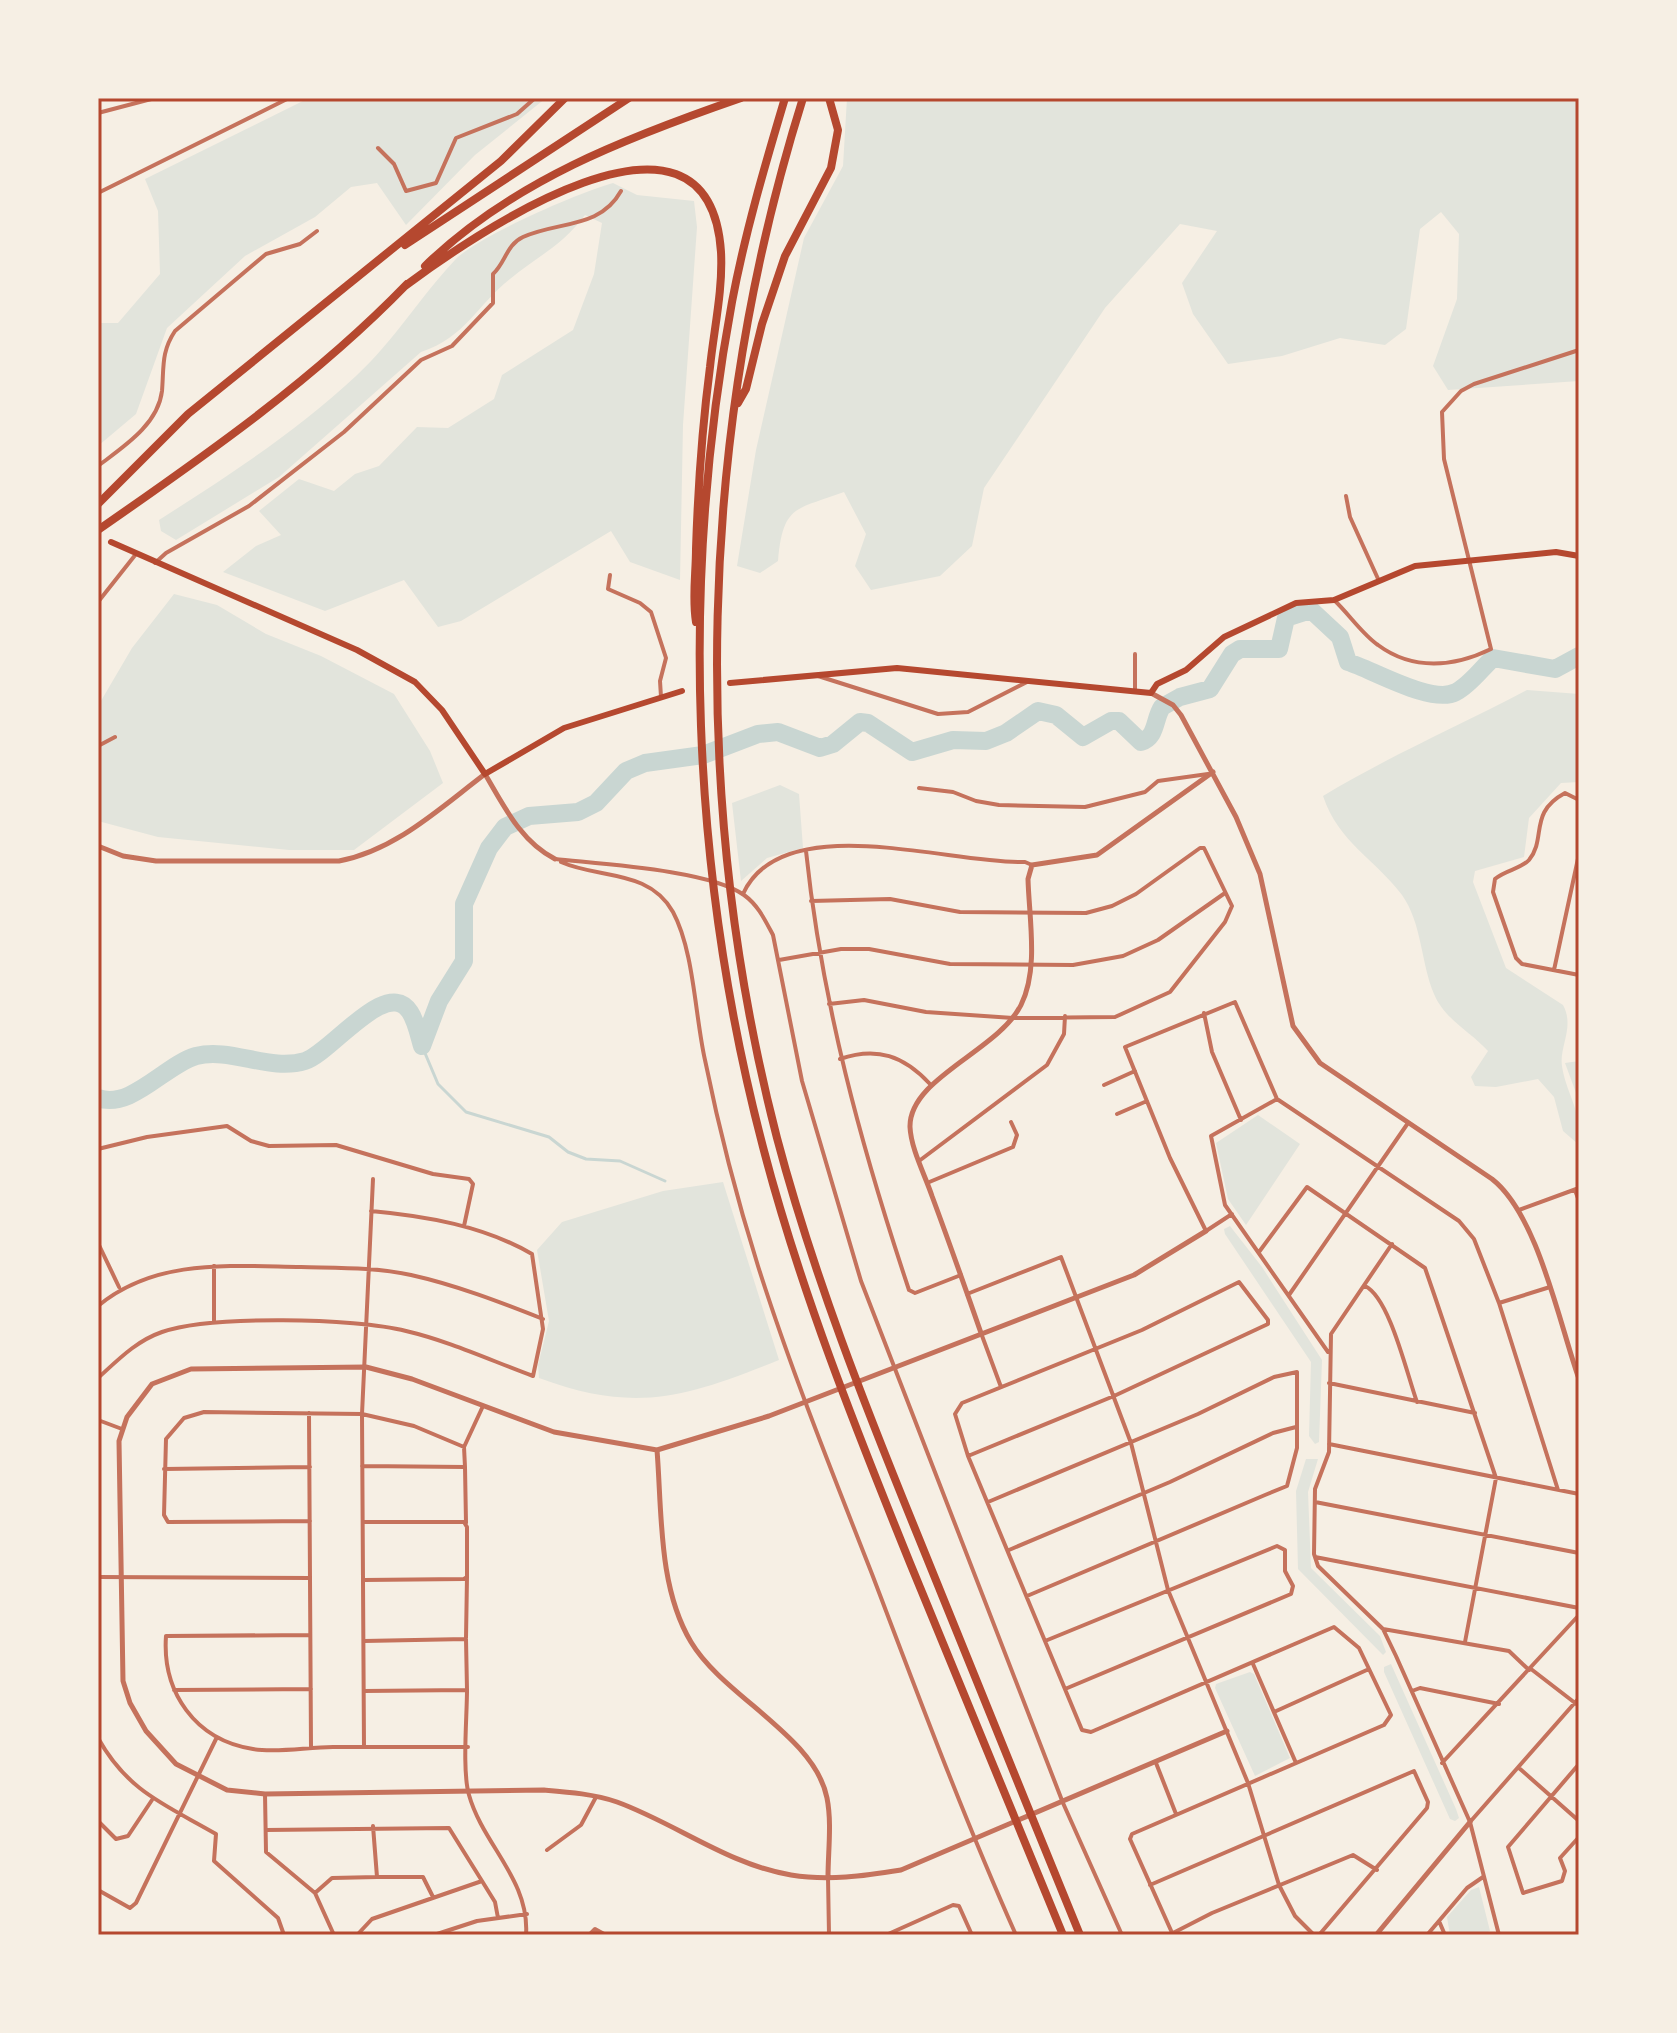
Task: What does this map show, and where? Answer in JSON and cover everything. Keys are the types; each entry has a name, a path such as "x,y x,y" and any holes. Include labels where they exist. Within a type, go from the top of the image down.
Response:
{"highway":[{"path":"98,504 188,414 501,161 565,98"},
{"path":"362,274 629,98"},
{"path":"98,530 221,443 354,337 446,245 490,212 568,167 641,133 741,98"},
{"path":"785,98 745,242 725,339 713,437 699,641 707,843 717,921 743,1064 763,1147 824,1340 874,1474 1063,1935"},
{"path":"803,98 765,238 734,410 716,639 722,827 733,917 759,1060 778,1139 839,1331 1080,1935"},
{"path":"734,410 746,389 762,324 785,256 831,168 838,130 829,98"},
{"path":"405,286 496,223 564,191 618,172 648,169 673,173 704,198 719,237 721,270 698,493 694,613 699,641"}],"main road":[{"path":"111,542 357,650 415,682 442,710 485,774 564,728 682,691"},
{"path":"730,683 812,673 897,668 1135,689 1151,693 1157,684 1186,670 1224,637 1296,603 1334,600 1415,566 1556,552 1579,556"}],"street":[{"path":"98,113 155,98"},
{"path":"272,98 275,105"},
{"path":"98,193 289,98"},
{"path":"378,148 394,164 406,191 436,183 456,138 517,114 535,98"},
{"path":"155,563 166,553 249,506 344,432 421,360 452,346 493,303 493,274 505,263 508,249 522,237 596,217 613,206 621,191"},
{"path":"98,466 138,433 156,410 162,391 165,347 175,331 266,254 300,244 317,231"},
{"path":"1334,600 1377,645 1413,662 1451,663 1491,649 1444,459 1442,412 1461,391 1474,384 1579,350"},
{"path":"1346,496 1350,517 1379,581"},
{"path":"98,602 136,554"},
{"path":"610,575 608,589 640,603 651,612 666,658 660,681 661,697"},
{"path":"1135,654 1135,689"},
{"path":"812,673 827,682 938,714 968,712 1030,680"},
{"path":"1151,693 1173,705 1181,715 1213,772 1260,874 1293,1026 1320,1063 1492,1179 1512,1198 1550,1287 1579,1379"},
{"path":"98,746 115,737"},
{"path":"919,788 953,792 976,801 999,805 1085,807 1145,792 1158,781 1213,772"},
{"path":"743,895 760,869 777,857 806,851 864,845 908,848 968,861 1025,862 1032,865 1097,855 1213,772"},
{"path":"98,846 123,856 156,861 339,861 360,857 396,840 485,774 520,830 543,853 573,867 621,875 647,885 659,894 673,913 683,943 704,1059 758,1267 804,1400 974,1841 1016,1935"},
{"path":"1579,800 1570,794 1559,796 1541,815 1533,855 1526,864 1495,879 1493,892 1516,958 1522,964 1579,975"},
{"path":"811,901 890,899 960,912 1029,915 1086,913 1112,906 1136,894 1204,848 1232,912 1170,992 1115,1017 1013,1018 926,1012 864,1000 829,1004"},
{"path":"806,851 811,901 840,1059 871,1176 909,1290 915,1293 961,1275"},
{"path":"1554,970 1579,854"},
{"path":"555,859 700,879 743,895 761,913 779,960 802,1081 861,1281 1063,1803 1122,1935"},
{"path":"1001,1388 919,1161 910,1128 912,1109 930,1084 994,1040 1023,1003 1031,966 1029,915 1032,865"},
{"path":"779,960 820,952 869,949 950,964 1073,965 1123,956 1158,940 1225,893"},
{"path":"1206,1231 1125,1047 1235,1002 1277,1099 1459,1221 1470,1233 1499,1303 1558,1490"},
{"path":"1204,1013 1212,1052 1241,1120"},
{"path":"919,1161 1047,1065 1064,1034 1065,1016"},
{"path":"840,1059 877,1052 913,1066 930,1084"},
{"path":"1104,1085 1135,1071"},
{"path":"1277,1099 1211,1136 1222,1194 1232,1214 1329,1354"},
{"path":"1117,1114 1147,1101"},
{"path":"927,1183 1013,1147 1017,1135 1011,1122"},
{"path":"1289,1295 1409,1122"},
{"path":"98,1149 147,1137 227,1126 251,1141 269,1146 336,1145 433,1174 469,1179 473,1184 464,1226"},
{"path":"364,1747 362,1414 373,1179"},
{"path":"1259,1252 1307,1187 1425,1268 1496,1478 1465,1642"},
{"path":"1519,1210 1577,1189 1579,1201"},
{"path":"98,1378 129,1349 160,1333 214,1321 367,1325 406,1331 533,1376 543,1319 532,1254 464,1226 419,1215 371,1211"},
{"path":"1227,1731 901,1870 850,1878 792,1875 755,1866 615,1801 596,1797 544,1790 265,1794 227,1790 195,1777 159,1748 130,1703 121,1653 120,1578 122,1429 152,1384 179,1372 255,1367 366,1367 412,1379 554,1432 657,1450 706,1437 1134,1275 1232,1214"},
{"path":"98,1243 120,1288"},
{"path":"1392,1244 1331,1334 1329,1444 1315,1489 1315,1557 1318,1566 1383,1629 1470,1822 1499,1935"},
{"path":"967,1294 1061,1257 1131,1443 1168,1590 1248,1783 1266,1833 1279,1885 1295,1916 1316,1935 1378,1870 1427,1808 1428,1802 1414,1771 1266,1833 1150,1885"},
{"path":"214,1266 214,1321"},
{"path":"98,1306 120,1288 185,1268 369,1269 410,1274 483,1295 543,1319"},
{"path":"968,1456 1114,1396 1268,1324 1239,1282 1096,1349 957,1407 955,1414 968,1456 1081,1729 1086,1733 1207,1685 1334,1627 1359,1648 1391,1715 1390,1720 1130,1836 1173,1934 1212,1913 1353,1855 1378,1870"},
{"path":"1365,1286 1384,1306 1417,1402"},
{"path":"1499,1303 1550,1287"},
{"path":"988,1502 1131,1443 1288,1372 1297,1372 1297,1448 1283,1491 1027,1596"},
{"path":"1329,1383 1475,1413"},
{"path":"483,1406 464,1447 467,1790 488,1839 514,1877 527,1914 526,1935"},
{"path":"310,1521 168,1522 164,1515 166,1439 184,1418 204,1412 362,1414 414,1426 464,1447"},
{"path":"309,1413 311,1747"},
{"path":"98,1420 122,1429"},
{"path":"1009,1550 1273,1433 1297,1426"},
{"path":"1329,1444 1579,1494"},
{"path":"657,1450 665,1552 682,1624 703,1660 815,1769 827,1798 829,1935"},
{"path":"362,1466 465,1467"},
{"path":"163,1469 310,1467"},
{"path":"1315,1502 1579,1553"},
{"path":"363,1522 466,1523"},
{"path":"1045,1641 1277,1546 1285,1550 1285,1571 1293,1586 1291,1594 1065,1689"},
{"path":"1315,1557 1579,1608"},
{"path":"98,1577 310,1578"},
{"path":"363,1580 467,1577"},
{"path":"1442,1763 1579,1615"},
{"path":"1383,1629 1509,1651 1576,1706"},
{"path":"310,1635 166,1636 165,1654 174,1690 190,1717 216,1739 256,1750 468,1747"},
{"path":"364,1641 466,1639"},
{"path":"1253,1664 1296,1763"},
{"path":"1274,1712 1369,1669"},
{"path":"1412,1691 1420,1688 1499,1704"},
{"path":"174,1690 311,1689"},
{"path":"364,1691 467,1690"},
{"path":"1376,1935 1470,1822 1576,1706 1579,1698"},
{"path":"98,1738 113,1766 152,1800 178,1817 216,1834 214,1861 278,1918 284,1935"},
{"path":"98,1890 125,1907 136,1903 216,1739"},
{"path":"1156,1763 1176,1814"},
{"path":"1579,1764 1507,1851 1523,1893 1562,1881 1565,1871 1560,1858 1579,1837"},
{"path":"1519,1768 1579,1821"},
{"path":"265,1794 266,1852 315,1893 334,1935"},
{"path":"547,1850 581,1825 596,1797"},
{"path":"98,1821 116,1839 122,1839 152,1800"},
{"path":"266,1830 373,1826 449,1828 495,1902 498,1918"},
{"path":"373,1826 377,1877"},
{"path":"315,1893 332,1878 423,1877 433,1897"},
{"path":"1427,1935 1467,1888 1483,1877"},
{"path":"357,1935 372,1919 482,1881"},
{"path":"886,1935 953,1905 959,1906 972,1935"},
{"path":"434,1935 498,1918 527,1914"},
{"path":"1439,1921 1445,1935"},
{"path":"589,1935 595,1929 606,1935"},
{"path":"98,1934 178,1935"}],"shaded area":[{"path":"309,98 546,98 475,155 406,225 377,183 351,187 315,217 245,256 167,328 136,414 98,446 98,323 118,323 160,274 158,211 145,179"},
{"path":"847,98 1579,98 1579,381 1448,390 1433,366 1457,299 1459,234 1441,212 1420,229 1406,329 1385,345 1340,338 1282,356 1228,364 1193,314 1182,283 1217,231 1180,224 1105,308 984,488 972,546 940,576 871,590 855,566 866,534 844,492 803,507 788,519 780,542 778,561 760,573 737,566 756,450 804,238 843,166"},
{"path":"613,183 637,195 694,201 697,227 683,425 680,580 630,562 611,531 461,621 438,627 404,580 325,611 223,572 256,546 281,535 259,511 299,479 334,491 355,474 379,466 417,427 448,428 494,399 502,375 573,330 594,274 602,223 585,215 559,242 498,289 460,329 436,346 421,352 279,477 176,540 161,531 159,520 285,435 356,376 466,250 530,216"},
{"path":"174,594 217,605 266,634 321,656 394,694 430,751 443,783 354,850 289,850 158,837 98,821 98,706 132,648"},
{"path":"1527,690 1579,694 1579,782 1561,783 1529,818 1524,857 1475,871 1473,882 1506,968 1563,1005 1567,1029 1562,1066 1579,1123 1578,1144 1563,1131 1554,1097 1538,1079 1496,1087 1475,1086 1471,1077 1488,1051 1439,1003 1409,906 1391,882 1338,826 1323,796"},
{"path":"780,785 799,794 803,848 767,858 741,881 732,803"},
{"path":"1579,1061 1579,1101 1565,1063"},
{"path":"1258,1115 1300,1144 1246,1225 1228,1199 1216,1143"},
{"path":"723,1182 779,1360 716,1383 660,1396 604,1396 539,1378 538,1365 549,1321 537,1250 562,1222 663,1191"},
{"path":"1230,1226 1262,1267 1322,1360 1319,1442 1315,1444 1309,1436 1311,1362 1225,1234 1224,1229"},
{"path":"1306,1459 1318,1459 1308,1492 1311,1568 1380,1636 1386,1652 1383,1655 1298,1569 1296,1491"},
{"path":"1391,1664 1456,1809 1459,1818 1455,1821 1450,1819 1384,1672 1384,1667"},
{"path":"1250,1672 1254,1674 1290,1758 1255,1776 1215,1688 1216,1684"},
{"path":"1479,1887 1490,1931 1481,1935 1450,1935 1447,1917 1471,1890"}],"waterway":[{"path":"422,1046 439,1001 464,961 464,904 489,848 505,827 529,816 578,812 596,803 626,771 645,763 703,755 758,734 778,732 820,748 833,744 860,722 868,723 912,752 953,740 986,741 1006,733 1038,711 1056,715 1083,737 1111,721 1119,721 1141,742 1153,732 1162,707 1180,697 1210,689 1232,654 1240,649 1279,649 1286,618 1311,610 1340,637 1348,662 1402,685 1433,694 1456,692 1493,658 1555,669 1579,656"},
{"path":"98,1098 123,1098 196,1056 223,1055 278,1064 305,1061 359,1020 388,1003 400,1003 410,1012 422,1046"},
{"path":"422,1046 438,1084 466,1112 549,1137 568,1152 586,1159 620,1161 665,1181"}]}
